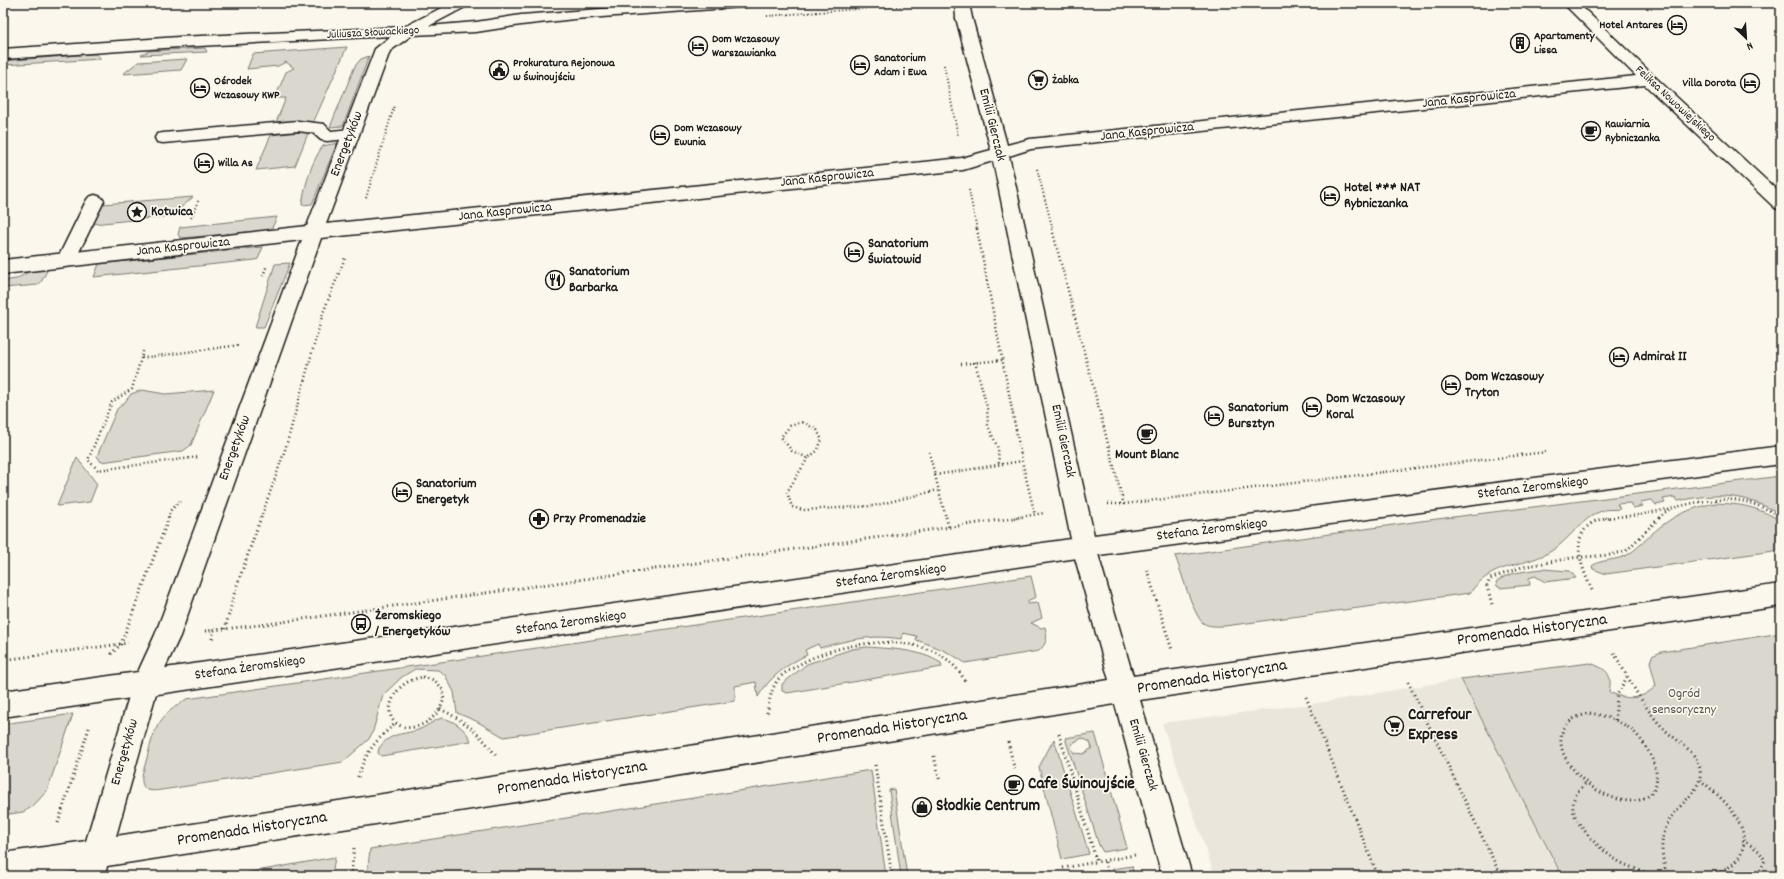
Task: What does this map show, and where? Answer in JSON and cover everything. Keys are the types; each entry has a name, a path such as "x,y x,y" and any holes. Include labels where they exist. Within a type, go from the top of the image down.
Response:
{"street":[{"path":"405,32 462,3"},
{"name":"Juliusza Słowackiego","path":"3,54 179,42 405,32 574,15 742,3"},
{"name":"Feliksa Nowowiejskiego","path":"1570,3 1649,80 1781,204"},
{"name":"Emilii Gierczak","path":"963,10 1000,154 1077,507 1084,547 1177,876"},
{"name":"Energetyków","path":"93,865 146,683 167,636 314,232 383,49 405,32"},
{"name":"Jana Kasprowicza","path":"3,267 314,232 963,164 1030,144 1649,80"},
{"name":"Stefana Żeromskiego","path":"3,704 535,628 1084,547 1781,456"},
{"name":"Promenada Historyczna","path":"3,868 45,862 93,865 345,815 1181,681 1781,595"}],"lane":[{"path":"163,138 298,126 318,128 327,136 351,134"},
{"path":"66,260 95,201"}],"path":[{"path":"944,63 1022,461 1035,515"},
{"path":"364,203 395,106"},
{"path":"1030,144 1124,504"},
{"path":"190,220 199,199"},
{"path":"226,629 235,591 285,450 323,313 347,252"},
{"path":"261,282 268,263"},
{"path":"238,351 242,338"},
{"path":"141,358 240,345"},
{"path":"143,351 132,389 112,402 88,460 98,470 200,457 197,463"},
{"path":"961,364 1002,360"},
{"path":"975,362 987,407 988,426 998,448 999,465"},
{"path":"808,458 792,453 785,446 781,437 790,426 803,422 817,430 822,440 817,450 808,458 787,492 792,507 803,510 873,506 938,490"},
{"path":"929,452 949,528"},
{"path":"1107,504 1124,504 1548,452"},
{"path":"935,475 1022,461"},
{"path":"121,644 171,510 186,495"},
{"path":"1667,876 1664,861 1663,836 1674,812 1694,793 1700,780 1698,762 1664,729 1645,707 1627,677 1601,621 1580,558 1578,550 1580,534 1588,523 1605,518 1668,509 1711,499 1739,500 1764,507 1781,517"},
{"path":"1502,635 1487,590 1490,579 1522,567 1610,555 1626,551 1668,509"},
{"path":"203,631 949,528 1048,512"},
{"path":"1144,563 1181,681"},
{"path":"762,749 771,695 778,679 803,662 823,652 852,644 881,641 924,648 944,657 955,666 986,713"},
{"path":"3,660 135,642"},
{"path":"1393,651 1501,876"},
{"path":"1293,666 1378,876"},
{"path":"423,677 431,678 438,682 444,695 440,708 432,718 415,728 399,726 396,723 390,714 390,706 392,698 405,683 423,677"},
{"path":"1615,720 1617,695 1627,677"},
{"path":"1052,702 1060,739 1097,863"},
{"path":"440,708 470,725 485,739 516,788"},
{"path":"1590,713 1615,720 1636,733 1647,746 1655,762 1658,776 1654,788 1646,797 1634,802 1618,801 1602,795 1585,784 1574,773 1565,759 1561,744 1562,732 1568,722 1577,715 1590,713"},
{"path":"45,862 91,721"},
{"path":"345,815 368,750 376,740 396,723"},
{"path":"871,731 892,876"},
{"path":"1700,780 1710,786 1728,803 1742,830 1744,844 1739,857 1716,876"},
{"path":"1585,784 1578,791 1574,799 1572,811 1584,830 1595,843 1617,860 1656,876"},
{"path":"1743,840 1759,851 1765,860 1758,876"},
{"path":"1063,868 1105,862 1169,847"},
{"path":"1105,862 1108,876"}],"shaded area":[{"path":"1461,679 1561,876 1215,876 1162,723 1318,703"}],"green space":[{"path":"347,47 313,123 275,125 286,98 275,98 286,72 294,68 286,62 278,66 247,69 253,54"},
{"path":"205,48 207,52 141,55 149,51"},
{"path":"97,54 101,59 3,65 3,61"},
{"path":"369,56 343,126 330,127 355,66 361,59"},
{"path":"187,59 181,70 123,74 138,62"},
{"path":"309,131 295,166 256,170 271,135"},
{"path":"337,143 312,204 302,205 309,174 315,159 323,146"},
{"path":"193,197 171,216 93,224 103,204"},
{"path":"277,217 271,230 181,238 178,235 180,227"},
{"path":"263,247 258,259 255,260 94,277 99,264"},
{"path":"290,263 264,327 255,327 275,264"},
{"path":"48,269 38,285 3,288 3,281 16,279 30,271"},
{"path":"142,390 165,394 214,390 191,445 183,451 101,462 97,456 117,409 131,394"},
{"path":"77,458 97,484 90,502 57,506"},
{"path":"1781,476 1781,514 1755,502 1719,496 1706,496 1678,501 1675,497 1663,499 1665,503 1656,505 1652,500 1640,502 1643,506 1633,508 1630,503 1617,504 1620,509 1604,510 1596,513 1588,518 1562,543 1548,553 1537,558 1506,567 1487,576 1478,583 1470,593 1225,626 1208,625 1203,623 1199,618 1191,602 1175,556 1421,521"},
{"path":"1715,503 1750,507 1764,512 1781,521 1781,550 1606,574 1593,569 1592,566 1595,564 1620,558 1629,554 1660,527 1676,516 1695,508"},
{"path":"1542,569 1570,571 1576,578 1545,582 1535,576 1529,578 1530,585 1500,588 1497,586 1496,582 1506,576 1518,572"},
{"path":"1031,576 1036,597 1029,600 1027,604 1038,603 1042,618 1031,623 1041,628 1045,627 1046,634 1045,643 1039,651 965,663 942,650 916,640 917,636 903,633 901,639 880,637 860,639 820,648 818,644 805,650 807,655 793,662 779,672 767,684 758,697 756,682 735,686 735,701 504,737 476,721 457,713 454,692 445,675 438,670 415,669 402,677 383,695 373,731 369,739 343,762 153,791 146,789 143,786 142,775 155,731 166,715 187,699"},
{"name":"Ogród sensoryczny","path":"1781,633 1781,876 1562,876 1461,679 1590,663 1600,667 1609,676 1609,692 1622,697 1633,698 1639,697 1656,686 1650,662 1652,656 1661,652"},
{"path":"867,647 915,652 933,658 941,663 942,667 787,693 782,691 782,684 807,664 852,649"},
{"path":"73,714 47,791 32,807 23,812 3,815 3,724"},
{"path":"441,718 450,720 463,729 471,741 381,756 378,753 379,748 388,739 397,735 418,730"},
{"path":"1095,733 1127,848 1103,852 1099,845 1065,738","holes":["1082,738 1090,742 1092,748 1083,754 1074,753 1071,747 1073,743"]},
{"path":"1054,739 1089,854 1062,859 1039,767"},
{"path":"871,770 886,876 367,876 370,849"},
{"path":"894,789 907,876 901,876 889,790"},
{"path":"335,857 332,876 229,876"},
{"path":"1132,866 1134,876 1114,876 1112,869"}],"place":[{"name":"Hotel Antares","path":"1677,25"},
{"name":"Apartamenty Lissa","path":"1520,43"},
{"name":"Dom Wczasowy Warszawianka","path":"698,46"},
{"name":"Sanatorium Adam i Ewa","path":"860,65"},
{"name":"Prokuratura Rejonowa w Świnoujściu","path":"499,70"},
{"name":"Żabka","path":"1038,80"},
{"name":"Villa Dorota","path":"1750,83"},
{"name":"Ośrodek Wczasowy KWP","path":"200,88"},
{"name":"Kawiarnia Rybniczanka","path":"1591,131"},
{"name":"Dom Wczasowy Ewunia","path":"660,135"},
{"name":"Willa As","path":"204,163"},
{"name":"Hotel *** NAT Rybniczanka","path":"1330,196"},
{"name":"Kotwica","path":"137,212"},
{"name":"Sanatorium Światowid","path":"854,252"},
{"name":"Sanatorium Barbarka","path":"555,280"},
{"name":"Admirał II","path":"1619,357"},
{"name":"Dom Wczasowy Tryton","path":"1451,385"},
{"name":"Dom Wczasowy Koral","path":"1312,407"},
{"name":"Sanatorium Bursztyn","path":"1214,416"},
{"name":"Mount Blanc","path":"1147,434"},
{"name":"Sanatorium Energetyk","path":"402,492"},
{"name":"Przy Promenadzie","path":"539,519"},
{"name":"Żeromskiego / Energetyków","path":"361,624"},
{"name":"Carrefour Express","path":"1394,726"},
{"name":"Cafe Świnoujście","path":"1014,785"},
{"name":"Słodkie Centrum","path":"922,807"}]}
